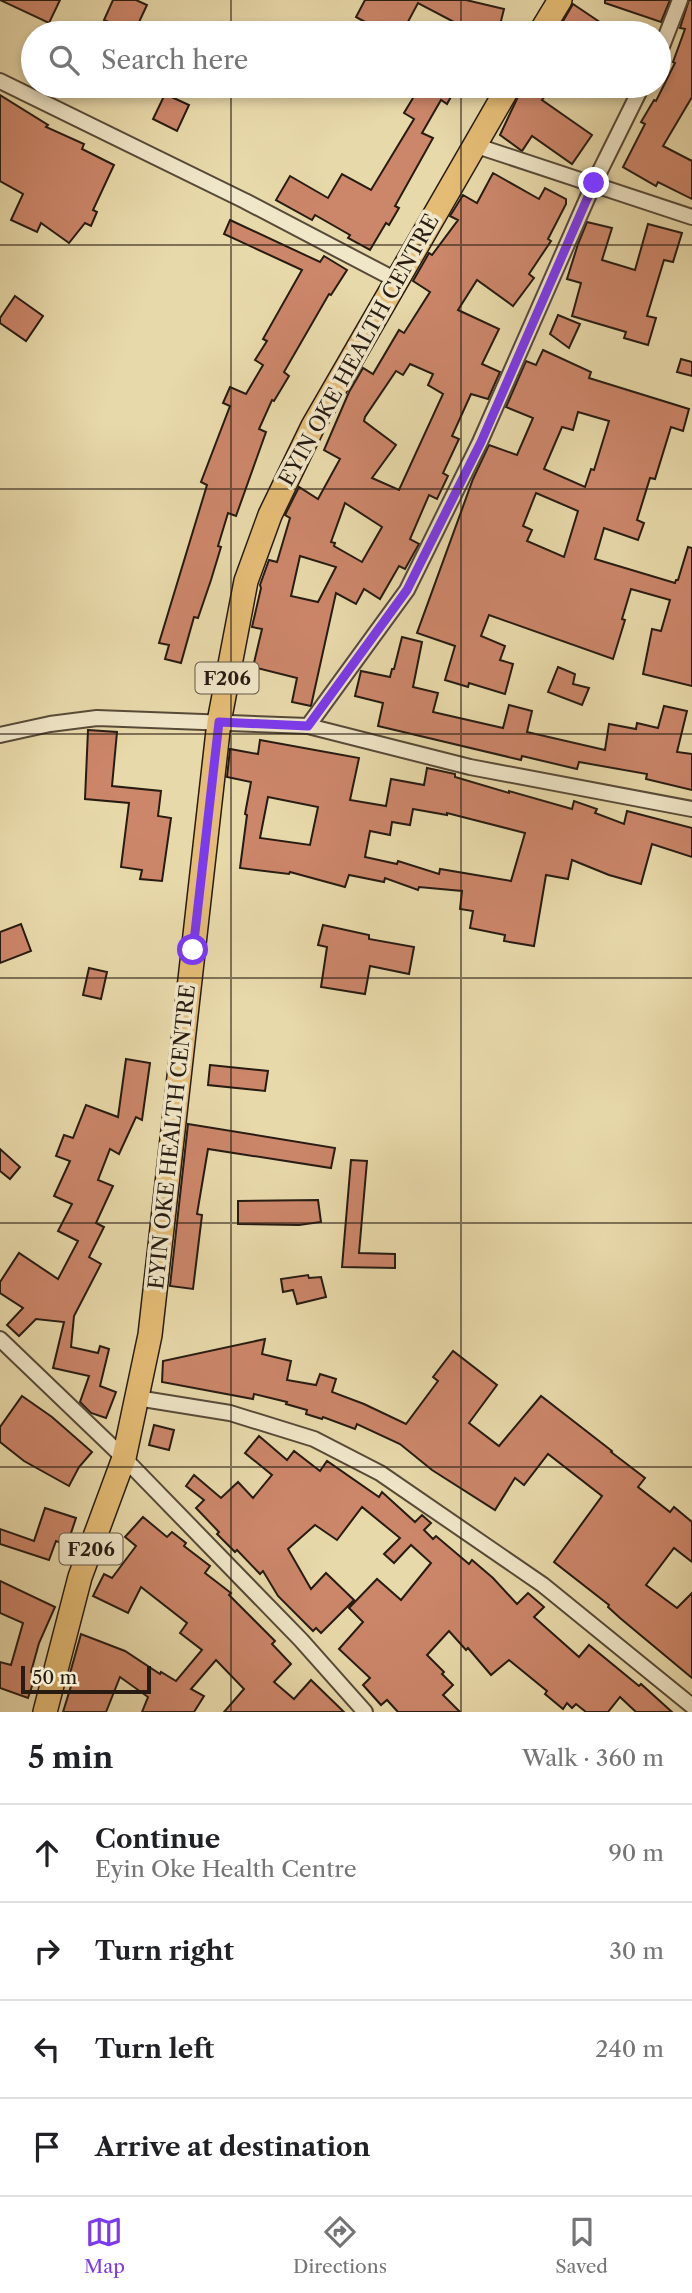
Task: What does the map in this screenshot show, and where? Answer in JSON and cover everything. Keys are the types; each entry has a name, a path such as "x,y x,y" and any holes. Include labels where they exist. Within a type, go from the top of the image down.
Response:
{"main road":[{"path":"547,21 560,0"},
{"name":"EYIN OKE HEALTH CENTRE","path":"138,1392 150,1335 219,722 246,581 270,515 313,426 502,98"},
{"name":"F206","path":"45,1712 80,1577 124,1458 138,1392"}],"street":[{"path":"671,23 680,0"},
{"path":"0,81 21,91"},
{"path":"34,98 245,201 396,280"},
{"path":"308,726 407,590 481,442 594,183 636,98"},
{"path":"474,145 692,217"},
{"path":"0,735 50,724 97,719 308,726 470,767 692,809"},
{"path":"0,1339 124,1458 301,1640 365,1712"},
{"path":"138,1392 230,1412 314,1439 380,1473 543,1585 692,1706"}],"building":[{"path":"0,0 60,0 50,21"},
{"path":"113,0 136,0 147,5 139,21 104,20"},
{"path":"365,0 466,0 504,9 501,21 452,21 418,3 408,21 363,21 356,17"},
{"path":"605,0 670,0 661,21 605,3"},
{"path":"689,0 692,0 692,97 663,146 692,161 692,199 658,182 656,186 623,167 645,124 641,122 654,100 671,98 671,71 685,29 680,28"},
{"path":"573,4 598,21 563,21"},
{"path":"0,95 48,125 46,127 84,144 82,149 114,165 93,210 97,212 91,226 85,223 69,243 41,223 37,232 11,220 23,194 0,181"},
{"path":"163,98 174,98 189,105 177,131 153,119"},
{"path":"413,98 450,98 447,104 441,100 422,133 433,138 395,206 399,208 389,225 386,223 370,250 315,215 312,220 276,200 290,176 328,198 342,174 371,190 414,119 404,113"},
{"path":"517,98 544,98 542,100 592,135 572,164 532,136 522,151 500,135"},
{"path":"493,173 539,199 545,188 566,199 548,239 551,241 529,274 534,278 513,306 477,280 458,310 499,329 482,364 500,372 488,399 471,394 452,436 459,439 443,473 448,476 437,499 429,495 410,539 419,544 405,569 399,566 380,599 364,589 356,604 336,593 311,706 292,702 297,678 253,667 262,629 252,627 260,585 269,560 277,562 290,518 285,515 299,487 318,499 340,459 324,450 349,392 363,368 373,374 399,330 404,333 430,292 413,281 429,253 432,255 458,220 450,216 463,195 477,203","holes":["410,364 433,374 428,385 443,394 399,490 372,478 396,445 364,421 396,371 403,375","345,503 382,527 362,562 331,542","300,556 336,567 318,602 291,596"]},
{"path":"230,220 320,262 324,256 347,270 331,295 329,294 284,372 289,376 274,401 272,400 259,429 266,432 236,516 228,513 211,580 198,618 194,617 181,663 165,659 169,645 159,643 207,485 201,482 230,406 223,403 230,387 246,394 263,365 255,360 267,341 263,339 302,270 224,234"},
{"path":"587,222 612,228 602,260 635,270 648,224 682,233 673,262 664,260 647,316 656,318 648,345 624,338 626,332 572,316 581,283 567,279"},
{"path":"15,296 43,316 26,341 0,323 0,318"},
{"path":"558,315 580,324 569,348 550,334"},
{"path":"543,350 591,372 589,378 689,409 683,431 671,427 655,479 650,478 637,520 644,523 638,540 604,528 595,559 675,583 688,547 692,548 692,686 643,674 652,629 661,631 670,600 631,589 613,659 489,615 481,636 505,646 500,660 513,664 505,694 469,683 468,687 445,680 455,646 417,633 473,479 489,445 517,455 533,418 506,407 526,361 536,365","holes":["578,412 609,421 594,470 591,469 585,487 544,469 562,427 573,430","536,493 578,511 564,557 527,541 532,530 523,526"]},
{"path":"681,359 692,362 692,376 677,372"},
{"path":"402,637 422,642 413,687 438,693 433,712 503,728 509,705 532,711 527,732 605,750 609,724 636,729 637,723 658,728 664,706 687,711 677,752 692,754 692,790 646,779 647,774 579,762 577,769 522,756 521,760 378,726 383,703 355,696 361,671 390,677"},
{"path":"558,667 575,674 573,684 589,688 582,705 548,692"},
{"path":"88,730 117,732 112,786 161,791 158,816 171,818 162,881 140,879 142,870 121,867 129,803 85,799"},
{"path":"260,740 359,758 350,800 386,806 391,779 424,785 427,768 572,809 574,801 597,809 595,813 624,824 627,811 692,828 692,857 652,844 641,884 572,860 568,879 546,875 534,946 504,941 505,935 470,928 473,911 460,909 462,891 419,887 418,890 385,878 384,882 349,875 345,887 290,872 240,868 251,782 227,777 230,749 258,754","holes":["268,797 318,807 310,845 260,838","413,809 447,813 525,833 511,881 440,869 439,874 398,861 397,864 365,857 370,831 390,835 392,822 410,825"]},
{"path":"21,924 31,951 0,963 0,932"},
{"path":"323,925 369,935 369,939 414,947 409,974 370,966 365,994 321,987 327,947 318,945"},
{"path":"89,968 107,972 101,999 83,995"},
{"path":"126,1059 150,1063 142,1120 136,1117 119,1154 110,1149 98,1180 113,1186 96,1223 104,1227 89,1257 101,1264 74,1316 71,1347 98,1353 100,1346 109,1349 100,1386 116,1392 106,1418 91,1413 80,1402 89,1376 53,1368 64,1322 36,1319 19,1336 7,1325 23,1308 0,1293 0,1282 19,1253 58,1279 78,1241 58,1231 72,1204 54,1196 70,1161 56,1156 64,1135 73,1138 86,1105 118,1117"},
{"path":"210,1065 268,1071 265,1091 208,1085"},
{"path":"188,1124 335,1148 331,1168 208,1149 197,1214 202,1215 193,1289 170,1286"},
{"path":"0,1149 20,1167 10,1179 0,1171"},
{"path":"351,1160 367,1161 359,1253 395,1254 395,1268 342,1267"},
{"path":"318,1200 321,1222 299,1225 238,1224 238,1201"},
{"path":"308,1275 309,1278 321,1277 326,1297 297,1304 293,1290 283,1292 281,1279"},
{"path":"265,1339 262,1354 291,1361 287,1380 316,1385 320,1374 336,1379 332,1392 406,1424 438,1381 433,1377 453,1351 497,1385 469,1423 499,1446 541,1396 612,1451 645,1478 638,1487 670,1512 674,1507 692,1522 692,1562 674,1548 646,1585 677,1608 692,1593 692,1678 620,1618 609,1605 554,1562 602,1496 548,1454 524,1485 515,1478 495,1510 432,1470 400,1444 357,1424 355,1429 323,1417 322,1419 306,1414 307,1410 286,1404 287,1402 254,1394 253,1399 162,1382 163,1361"},
{"path":"22,1396 52,1417 92,1452 79,1467 69,1486 24,1461 0,1442 0,1427"},
{"path":"154,1425 174,1430 169,1450 149,1445"},
{"path":"259,1436 287,1460 294,1451 320,1471 327,1461 379,1497 382,1492 415,1522 422,1515 431,1523 424,1530 433,1539 436,1536 469,1564 472,1560 517,1604 528,1593 544,1607 534,1617 579,1657 589,1645 639,1686 641,1684 672,1712 636,1712 620,1697 608,1712 586,1712 576,1704 572,1708 567,1703 563,1709 545,1694 547,1691 509,1660 491,1675 449,1631 427,1655 453,1685 443,1695 460,1712 398,1712 387,1700 381,1705 363,1685 370,1678 339,1649 363,1622 349,1608 377,1579 401,1600 431,1563 411,1545 394,1563 384,1554 400,1538 362,1507 337,1540 315,1525 288,1549 311,1589 326,1573 354,1600 321,1633 316,1628 313,1631 278,1596 263,1571 260,1574 217,1534 219,1532 196,1508 204,1500 186,1486 194,1475 221,1498 238,1482 253,1498 272,1475 245,1453"},
{"path":"45,1508 76,1518 67,1545 56,1541 49,1560 0,1544 0,1529 34,1541"},
{"path":"143,1517 167,1537 172,1532 186,1543 184,1546 210,1566 205,1573 231,1593 229,1595 275,1641 272,1644 291,1664 274,1682 294,1699 311,1680 344,1712 224,1712 244,1689 216,1660 191,1689 204,1696 194,1712 142,1712 148,1697 120,1677 106,1712 63,1712 71,1686 67,1684 81,1634 125,1651 176,1681 202,1650 180,1633 187,1623 141,1587 128,1613 93,1596 104,1574 112,1578 136,1546 125,1537"},
{"path":"0,1581 55,1607 39,1643 31,1672 36,1674 28,1698 0,1688 0,1662 11,1665 23,1623 0,1613"}],"route":[{"path":"193,950 219,722 308,726 407,590 481,442 594,183"}]}
